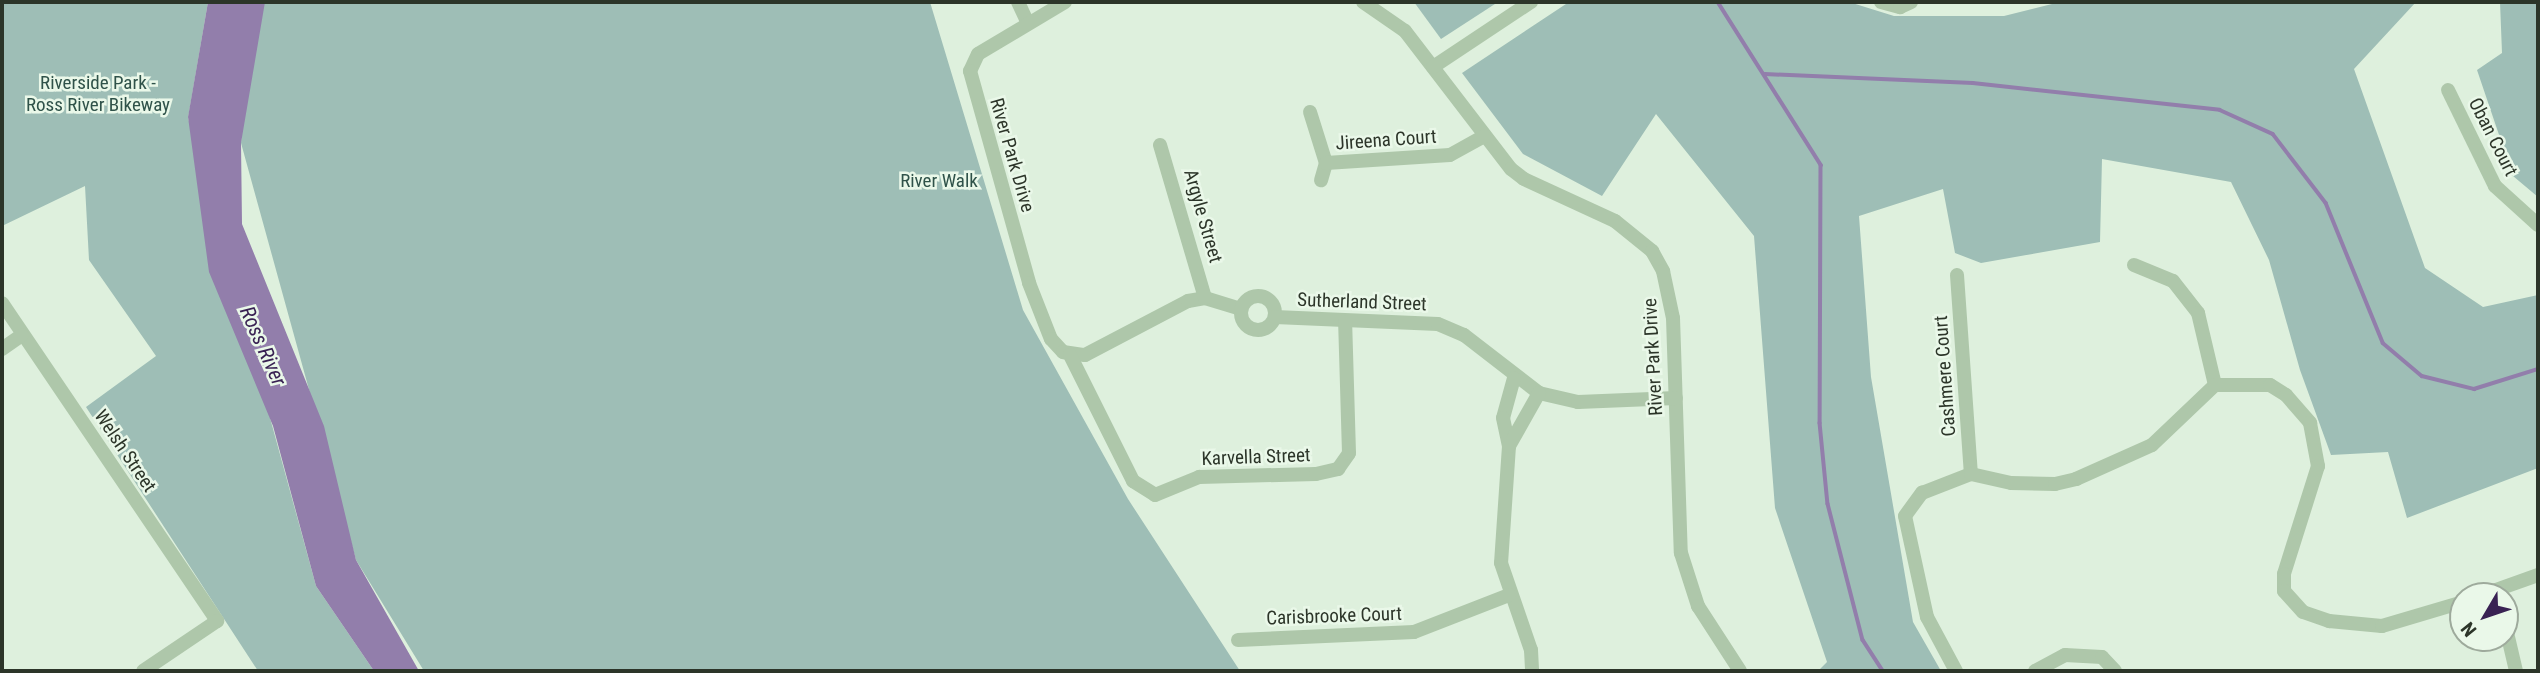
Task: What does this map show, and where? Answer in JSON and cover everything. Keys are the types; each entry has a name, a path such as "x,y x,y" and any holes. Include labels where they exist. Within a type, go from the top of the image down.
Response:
{"street":[{"path":"1018,2 1028,23"},
{"name":"River Park Drive","path":"1065,2 978,54 970,71 1037,306 1051,339 1070,355"},
{"name":"River Park Drive","path":"1363,2 1405,31 1484,136 1524,179 1615,221 1651,251 1670,294 1681,553 1698,607 1741,671"},
{"path":"1433,66 1531,2"},
{"path":"1881,2 1900,7 1911,2"},
{"name":"Oban Court","path":"2448,90 2495,186 2538,225"},
{"name":"Jireena Court","path":"1310,112 1326,163 1321,180"},
{"name":"Jireena Court","path":"1326,163 1450,155 1484,136"},
{"name":"Argyle Street","path":"1160,145 1205,299"},
{"path":"2134,265 2173,281 2197,313 2215,385"},
{"name":"Cashmere Court","path":"1957,275 1971,474"},
{"path":"1264,296 1272,303 1275,317 1270,326 1256,330 1244,323 1241,309 1250,297 1264,296"},
{"path":"1070,355 1093,352 1188,301 1205,299 1241,309"},
{"name":"Welsh Street","path":"2,303 217,621 143,671"},
{"name":"Sutherland Street","path":"1275,317 1345,323 1438,324 1464,335 1514,378 1539,393 1578,402 1676,398"},
{"name":"Karvella Street","path":"1070,355 1133,481 1155,495 1199,477 1317,474 1338,469 1349,453 1345,323"},
{"path":"2,349 22,335"},
{"path":"1514,378 1503,418 1509,446 1501,563 1509,595 1531,650 1532,671"},
{"path":"1956,671 1927,617 1905,516 1922,493 1971,474 2011,483 2055,484 2076,479 2152,445 2215,385 2270,385 2286,395 2310,423 2318,466 2284,574 2284,591 2303,612 2329,621 2382,626 2449,605"},
{"path":"1509,446 1539,393"},
{"path":"2519,584 2538,575"},
{"name":"Carisbrooke Court","path":"1238,639 1415,632 1509,595"},
{"path":"2512,652 2516,671"},
{"path":"2035,671 2065,655 2102,657 2115,671"}],"green space":[{"name":"Riverside Park - Ross River Bikeway","path":"2,2 208,2 188,118 316,586 374,671 258,671 86,407 156,356 89,260 85,186 2,226"},
{"name":"River Walk","path":"251,2 930,2 1023,310 1128,499 1240,671 424,671 356,560 241,143"},
{"path":"1414,2 1498,2 1441,39"},
{"path":"1569,2 1849,2 1894,16 2004,16 2060,2 2416,2 2354,69 2425,268 2483,307 2538,295 2538,468 2407,518 2388,452 2331,455 2300,370 2269,260 2231,182 2102,159 2100,242 1981,263 1955,253 1943,189 1859,216 1871,377 1913,622 1941,671 1818,671 1827,662 1775,508 1754,236 1656,114 1602,196 1523,154 1462,73"},
{"path":"2500,2 2538,2 2538,197 2513,176 2477,70 2502,53"}],"water":[{"name":"Ross River","path":"208,2 265,2 241,143 242,224 324,426 356,560 419,671 374,671 316,586 273,426 209,272 188,117"}],"waterway":[{"path":"1718,2 1821,165 1820,423 1828,504 1863,640 1883,671"},
{"path":"1765,74 1973,83 2220,110 2273,134 2326,203 2383,343 2422,376 2474,389 2538,369"}]}
